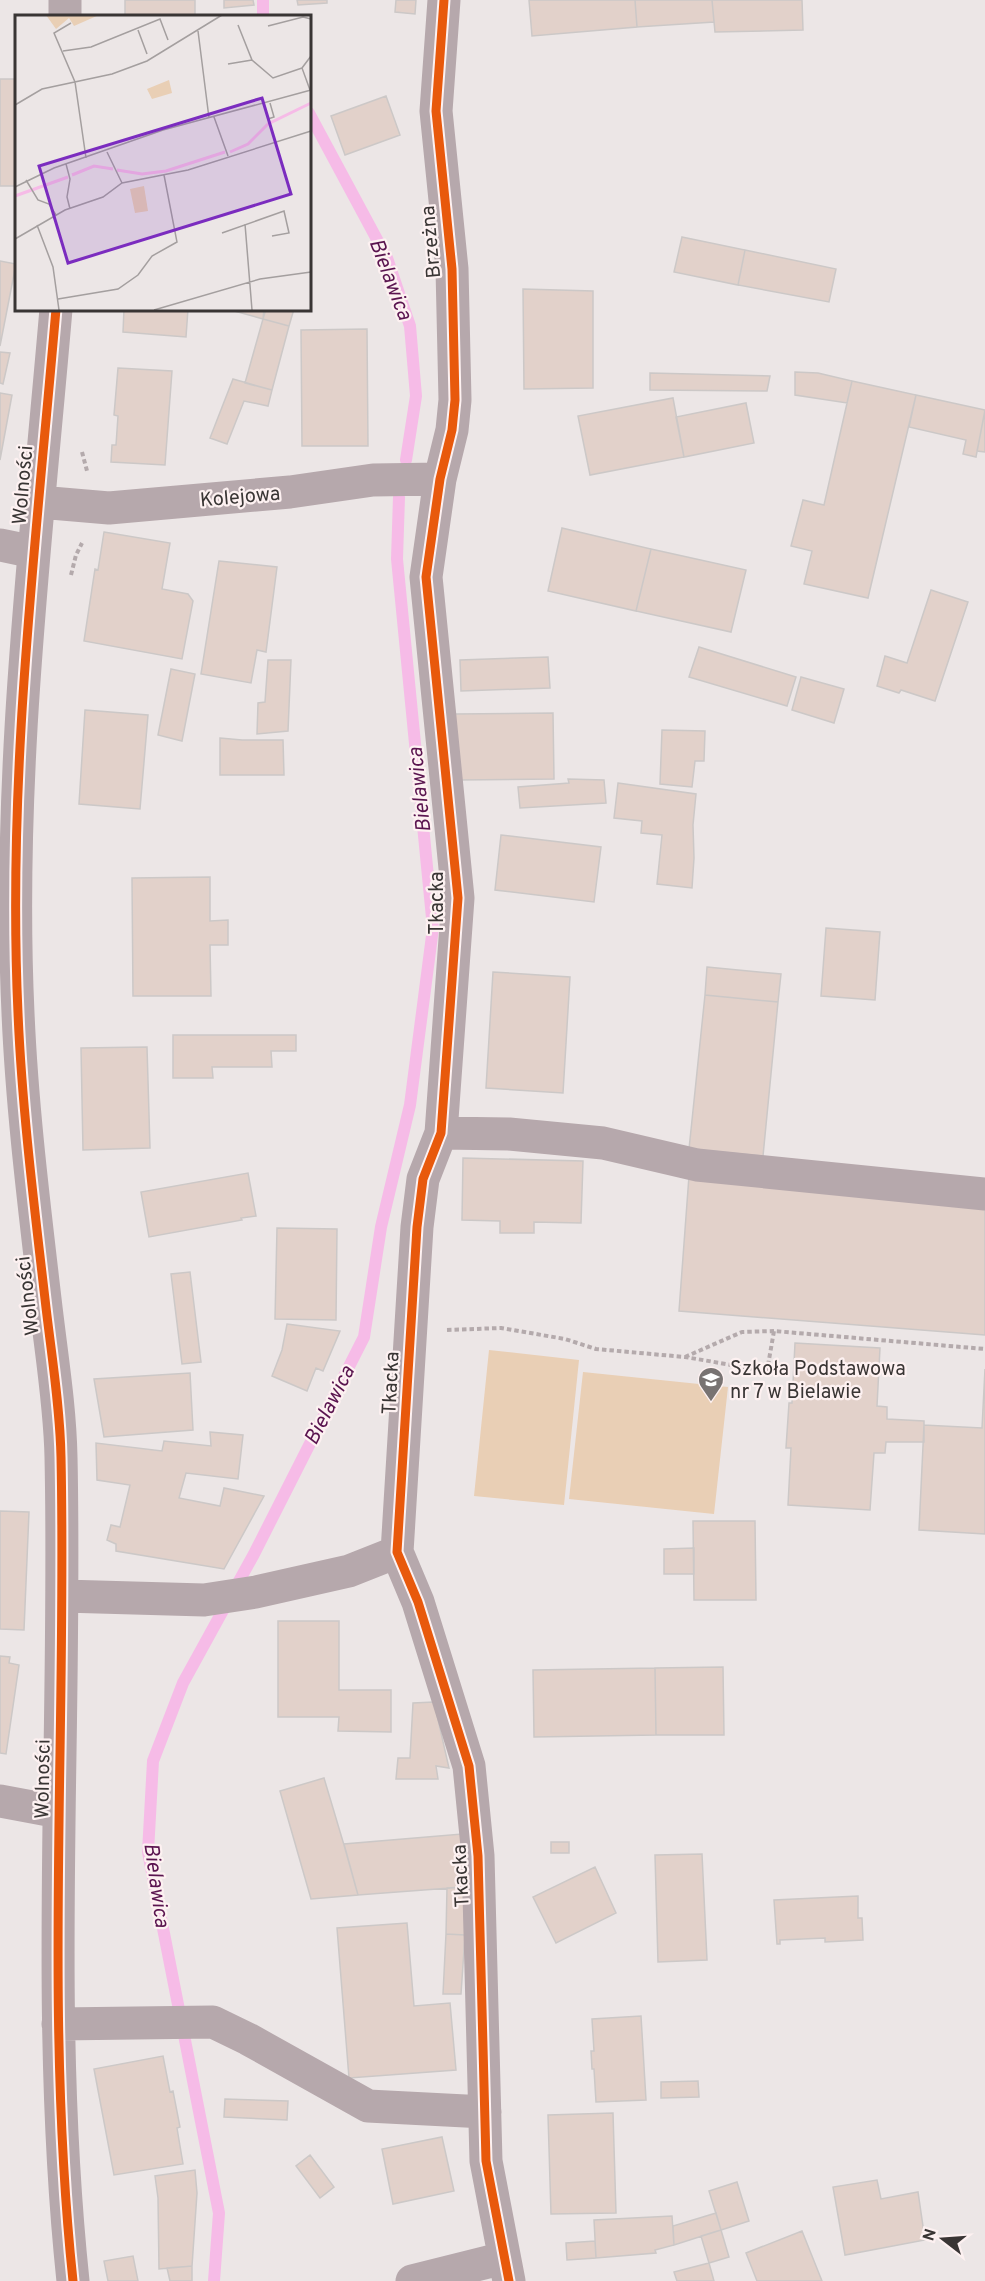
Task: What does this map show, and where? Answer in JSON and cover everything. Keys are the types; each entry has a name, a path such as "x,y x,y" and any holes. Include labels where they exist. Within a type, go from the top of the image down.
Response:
{"street":[{"name":"Brzeżna","path":"440,479 452,430 455,400 452,269 436,111 444,0"},
{"name":"Wolności","path":"56,310 20,716 18,1011 38,1236 60,1429 63,1596 57,1933 58,2024 61,2138 73,2281"},
{"name":"Kolejowa","path":"39,502 109,508 290,492 373,480 440,479"},
{"name":"Tkacka","path":"440,479 426,577 458,898 441,1133 423,1179 397,1552 418,1602 469,1766 478,1856 486,2161 506,2270"},
{"path":"0,545 34,552"},
{"path":"441,1133 509,1134 603,1143 697,1165 985,1194"},
{"path":"63,1596 204,1600 256,1592 349,1571 397,1552"},
{"path":"0,1801 59,1812"},
{"path":"58,2024 213,2022 368,2106 485,2112"},
{"path":"412,2281 506,2270"}],"path":[{"path":"411,1335 451,1329 501,1328 565,1338 596,1350 685,1358 767,1371 774,1331"},
{"path":"685,1358 742,1332 774,1331 985,1349"}],"shaded area":[{"path":"489,1350 579,1360 564,1505 474,1496"},
{"path":"583,1372 728,1387 714,1514 569,1499"}],"building":[{"path":"125,0 195,0 195,15 125,15"},
{"path":"224,0 253,0 254,5 224,8"},
{"path":"297,0 327,0 327,3 298,5"},
{"path":"396,0 416,0 415,14 395,12"},
{"path":"529,0 635,0 637,27 532,36"},
{"path":"635,0 712,0 714,22 637,27"},
{"path":"712,0 802,0 803,30 715,32"},
{"path":"0,79 15,79 15,186 0,186"},
{"path":"386,96 400,135 345,155 331,116"},
{"path":"682,237 745,250 738,285 674,272"},
{"path":"745,250 836,269 829,302 738,285"},
{"path":"0,261 15,264 15,269 0,346"},
{"path":"523,289 593,291 593,388 524,389"},
{"path":"124,310 188,310 186,337 123,332"},
{"path":"231,310 264,310 263,319"},
{"path":"266,310 294,310 289,326 263,319"},
{"path":"263,319 289,326 272,390 245,383"},
{"path":"367,329 368,446 302,446 301,330"},
{"path":"0,352 10,353 3,384 0,383"},
{"path":"118,368 172,371 165,465 111,462 112,445 116,445 118,416 114,415"},
{"path":"795,372 818,373 852,381 847,403 795,395"},
{"path":"650,373 770,376 767,391 650,390"},
{"path":"233,379 272,390 268,406 244,401 227,444 210,438"},
{"path":"852,381 916,395 868,598 804,584 812,551 791,546 803,500 824,505"},
{"path":"0,393 12,395 0,460"},
{"path":"916,395 985,410 976,457 963,454 966,440 909,427"},
{"path":"673,398 684,457 590,475 578,416"},
{"path":"746,403 754,443 684,457 676,417"},
{"path":"985,411 985,452 977,451"},
{"path":"562,528 651,549 636,611 548,591"},
{"path":"104,532 170,543 162,589 188,594 193,601 182,659 84,641 95,569 98,570"},
{"path":"651,549 746,570 731,632 636,611"},
{"path":"219,561 277,567 266,652 257,650 251,683 201,674"},
{"path":"931,590 968,602 935,701 901,690 899,693 877,686 885,656 907,663"},
{"path":"699,647 796,677 787,706 689,677"},
{"path":"548,657 550,688 461,691 460,660"},
{"path":"268,660 291,660 288,731 257,734 258,703 265,702"},
{"path":"171,669 195,674 182,741 158,735"},
{"path":"801,677 844,689 834,723 792,710"},
{"path":"85,710 148,715 140,809 79,804"},
{"path":"553,713 554,779 457,780 455,714"},
{"path":"662,730 705,731 704,761 695,761 692,787 660,784"},
{"path":"220,738 283,740 284,775 220,775"},
{"path":"568,779 604,780 606,803 520,808 518,787 569,783"},
{"path":"618,783 696,794 692,888 657,884 662,835 641,833 642,821 614,818"},
{"path":"501,835 601,847 594,902 495,890"},
{"path":"210,877 210,921 228,920 228,945 210,945 211,996 133,996 132,878"},
{"path":"826,928 880,932 875,1000 821,996"},
{"path":"707,967 781,974 778,1002 705,995"},
{"path":"493,972 570,977 563,1093 486,1088"},
{"path":"705,995 778,1002 763,1156 689,1149"},
{"path":"173,1035 296,1035 296,1051 271,1051 272,1067 212,1067 213,1078 173,1078"},
{"path":"147,1047 150,1148 83,1150 81,1048"},
{"path":"463,1158 583,1161 581,1223 534,1222 534,1233 500,1233 500,1221 462,1220"},
{"path":"248,1173 256,1216 149,1237 141,1192"},
{"path":"689,1176 985,1201 985,1335 679,1311"},
{"path":"277,1228 337,1229 336,1320 275,1319"},
{"path":"190,1272 201,1362 182,1364 171,1274"},
{"path":"287,1324 340,1331 323,1371 316,1368 307,1391 272,1376 282,1350"},
{"path":"795,1343 880,1348 877,1406 887,1407 887,1419 924,1421 924,1442 886,1442 885,1453 874,1453 870,1510 788,1505 791,1448 786,1448 789,1403 792,1403"},
{"path":"985,1369 985,1534 919,1530 924,1425 982,1428"},
{"path":"190,1373 193,1430 104,1437 94,1379"},
{"path":"210,1432 243,1435 238,1479 186,1473 179,1498 220,1506 224,1488 264,1496 224,1569 116,1551 116,1544 107,1540 111,1525 120,1527 130,1485 97,1480 96,1443 162,1451 164,1441 211,1446"},
{"path":"0,1511 29,1512 24,1630 0,1629"},
{"path":"693,1521 755,1521 756,1600 694,1600"},
{"path":"694,1548 694,1574 664,1574 664,1549"},
{"path":"278,1621 339,1621 339,1690 391,1690 391,1732 338,1731 339,1717 278,1717"},
{"path":"0,1656 10,1657 9,1663 19,1665 6,1754 0,1753"},
{"path":"723,1667 724,1735 656,1735 655,1668"},
{"path":"655,1668 656,1735 534,1737 533,1670"},
{"path":"434,1702 449,1768 436,1766 438,1779 396,1779 398,1758 410,1758 413,1703"},
{"path":"324,1778 358,1895 311,1899 280,1791"},
{"path":"462,1834 463,1887 358,1895 344,1844"},
{"path":"551,1842 569,1842 569,1853 551,1853"},
{"path":"702,1854 707,1960 658,1962 655,1855"},
{"path":"595,1867 616,1913 556,1943 533,1897"},
{"path":"463,1887 465,1935 446,1934 447,1888"},
{"path":"858,1896 858,1918 862,1918 863,1940 825,1942 825,1938 780,1940 780,1944 777,1944 774,1900"},
{"path":"407,1923 414,2006 450,2003 456,2070 349,2078 337,1928"},
{"path":"446,1934 465,1935 461,1994 443,1994"},
{"path":"641,2016 646,2100 596,2102 591,2051 594,2051 592,2019"},
{"path":"163,2056 180,2127 177,2128 183,2164 114,2175 94,2069"},
{"path":"698,2081 699,2097 661,2098 661,2082"},
{"path":"225,2099 288,2101 287,2120 224,2117"},
{"path":"613,2113 616,2213 551,2214 548,2115"},
{"path":"442,2137 454,2191 393,2204 382,2149"},
{"path":"310,2155 334,2187 320,2198 296,2166"},
{"path":"195,2170 197,2193 192,2266 159,2269 158,2198 155,2176"},
{"path":"877,2180 881,2199 918,2192 925,2240 845,2255 833,2187"},
{"path":"737,2182 749,2221 721,2230 709,2191"},
{"path":"716,2213 721,2230 674,2245 673,2226"},
{"path":"672,2216 674,2245 655,2250 656,2253 596,2258 594,2220"},
{"path":"721,2230 729,2257 709,2263 701,2236"},
{"path":"802,2231 822,2281 757,2281 746,2253"},
{"path":"595,2241 596,2258 567,2260 566,2243"},
{"path":"133,2256 138,2281 108,2281 104,2261"},
{"path":"709,2263 714,2281 677,2281 674,2272"},
{"path":"192,2266 192,2281 170,2281 167,2268"}],"waterway":[{"name":"Bielawica","path":"263,0 263,15"},
{"name":"Bielawica","path":"310,115 387,258 410,326 416,396 406,460"},
{"name":"Bielawica","path":"214,2281 219,2213 148,1852 153,1761 183,1683 254,1554 364,1337 381,1227 410,1105 433,928 397,559 399,497"}],"cycle path":[{"path":"444,0 436,111 452,269 455,400 452,430 440,479 426,577 458,898 441,1133 423,1179 417,1227 397,1552 418,1602 469,1766 478,1856 486,2161 509,2281"},
{"path":"56,310 25,660 16,836 16,925 18,1013 25,1120 60,1437 62,1560 58,1972 64,2178 73,2281"}],"place":[{"name":"Szkoła Podstawowa nr 7 w Bielawie","path":"711,1403"}]}
